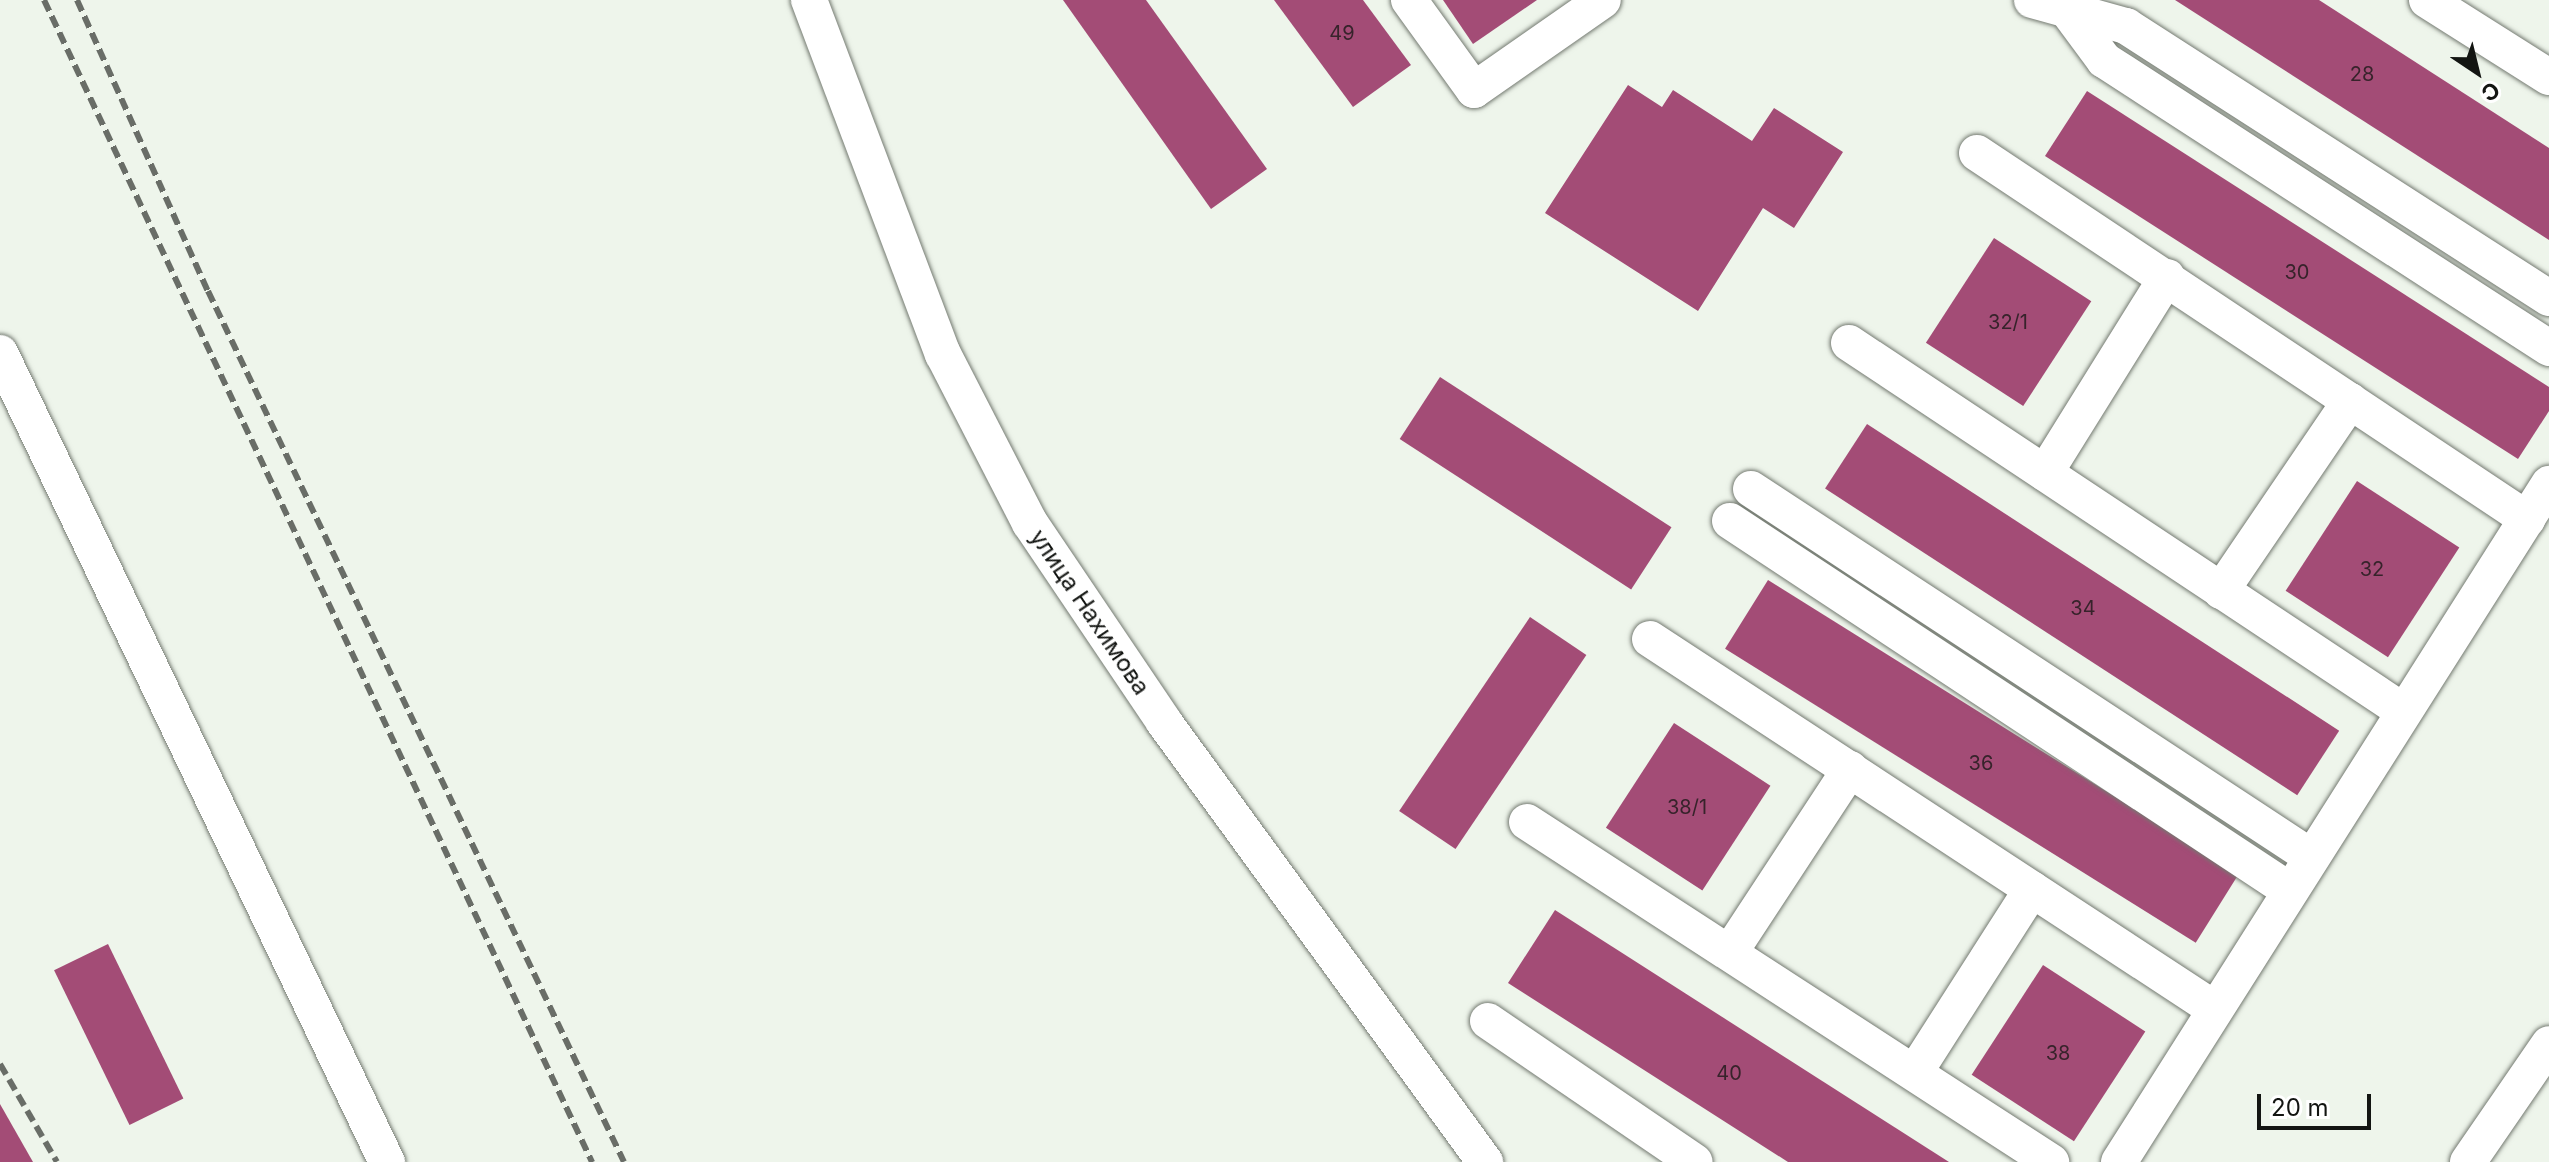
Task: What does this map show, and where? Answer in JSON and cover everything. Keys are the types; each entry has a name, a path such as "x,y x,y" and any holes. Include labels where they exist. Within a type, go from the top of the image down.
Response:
{"street":[{"name":"улица Нахимова","path":"809,0 943,354 1030,523 1164,722 1485,1162"},
{"path":"1409,0 1474,90 1603,0"},
{"path":"2032,0 2070,14 2126,26 2549,298"},
{"path":"2427,0 2549,77"},
{"path":"2070,14 2104,60 2549,348"},
{"path":"1977,153 2527,519"},
{"path":"2344,218 2368,180"},
{"path":"2045,473 2167,277"},
{"path":"1849,343 2403,711"},
{"path":"0,353 387,1162"},
{"path":"2221,591 2350,401"},
{"path":"2119,1162 2213,1008 2549,484"},
{"path":"1751,489 2310,856"},
{"path":"1730,521 2289,890"},
{"path":"1650,639 2213,1008"},
{"path":"1730,952 1850,769"},
{"path":"1527,822 2051,1162"},
{"path":"1915,1072 2032,889"},
{"path":"1488,1021 1695,1162"},
{"path":"2468,1162 2549,1044"}],"building":[{"path":"1063,0 1146,0 1267,169 1211,209"},
{"path":"1274,0 1363,0 1411,65 1353,107"},
{"path":"1443,0 1537,0 1473,44"},
{"path":"2175,0 2319,0 2549,148 2549,240"},
{"path":"1628,85 1662,107 1673,90 1752,141 1774,108 1843,152 1794,228 1763,208 1698,311 1545,213"},
{"path":"2087,91 2549,387 2549,411 2518,459 2045,156"},
{"path":"1994,238 2091,301 2023,406 1926,343"},
{"path":"1440,377 1671,527 1631,589 1400,439"},
{"path":"1867,424 2339,731 2297,795 1825,489"},
{"path":"2357,481 2459,547 2388,657 2286,591"},
{"path":"1768,580 2239,874 2196,943 1725,649"},
{"path":"1530,617 1586,655 1456,849 1399,811"},
{"path":"1674,723 1770,786 1702,890 1606,828"},
{"path":"1555,910 1949,1162 1788,1162 1508,983"},
{"path":"108,944 183,1099 129,1125 54,970"},
{"path":"2043,965 2145,1031 2074,1141 1972,1075"},
{"path":"0,1104 33,1162 0,1162"}],"railway":[{"path":"44,0 592,1162"},
{"path":"77,0 208,291 624,1162"},
{"path":"0,1064 57,1162"}]}
